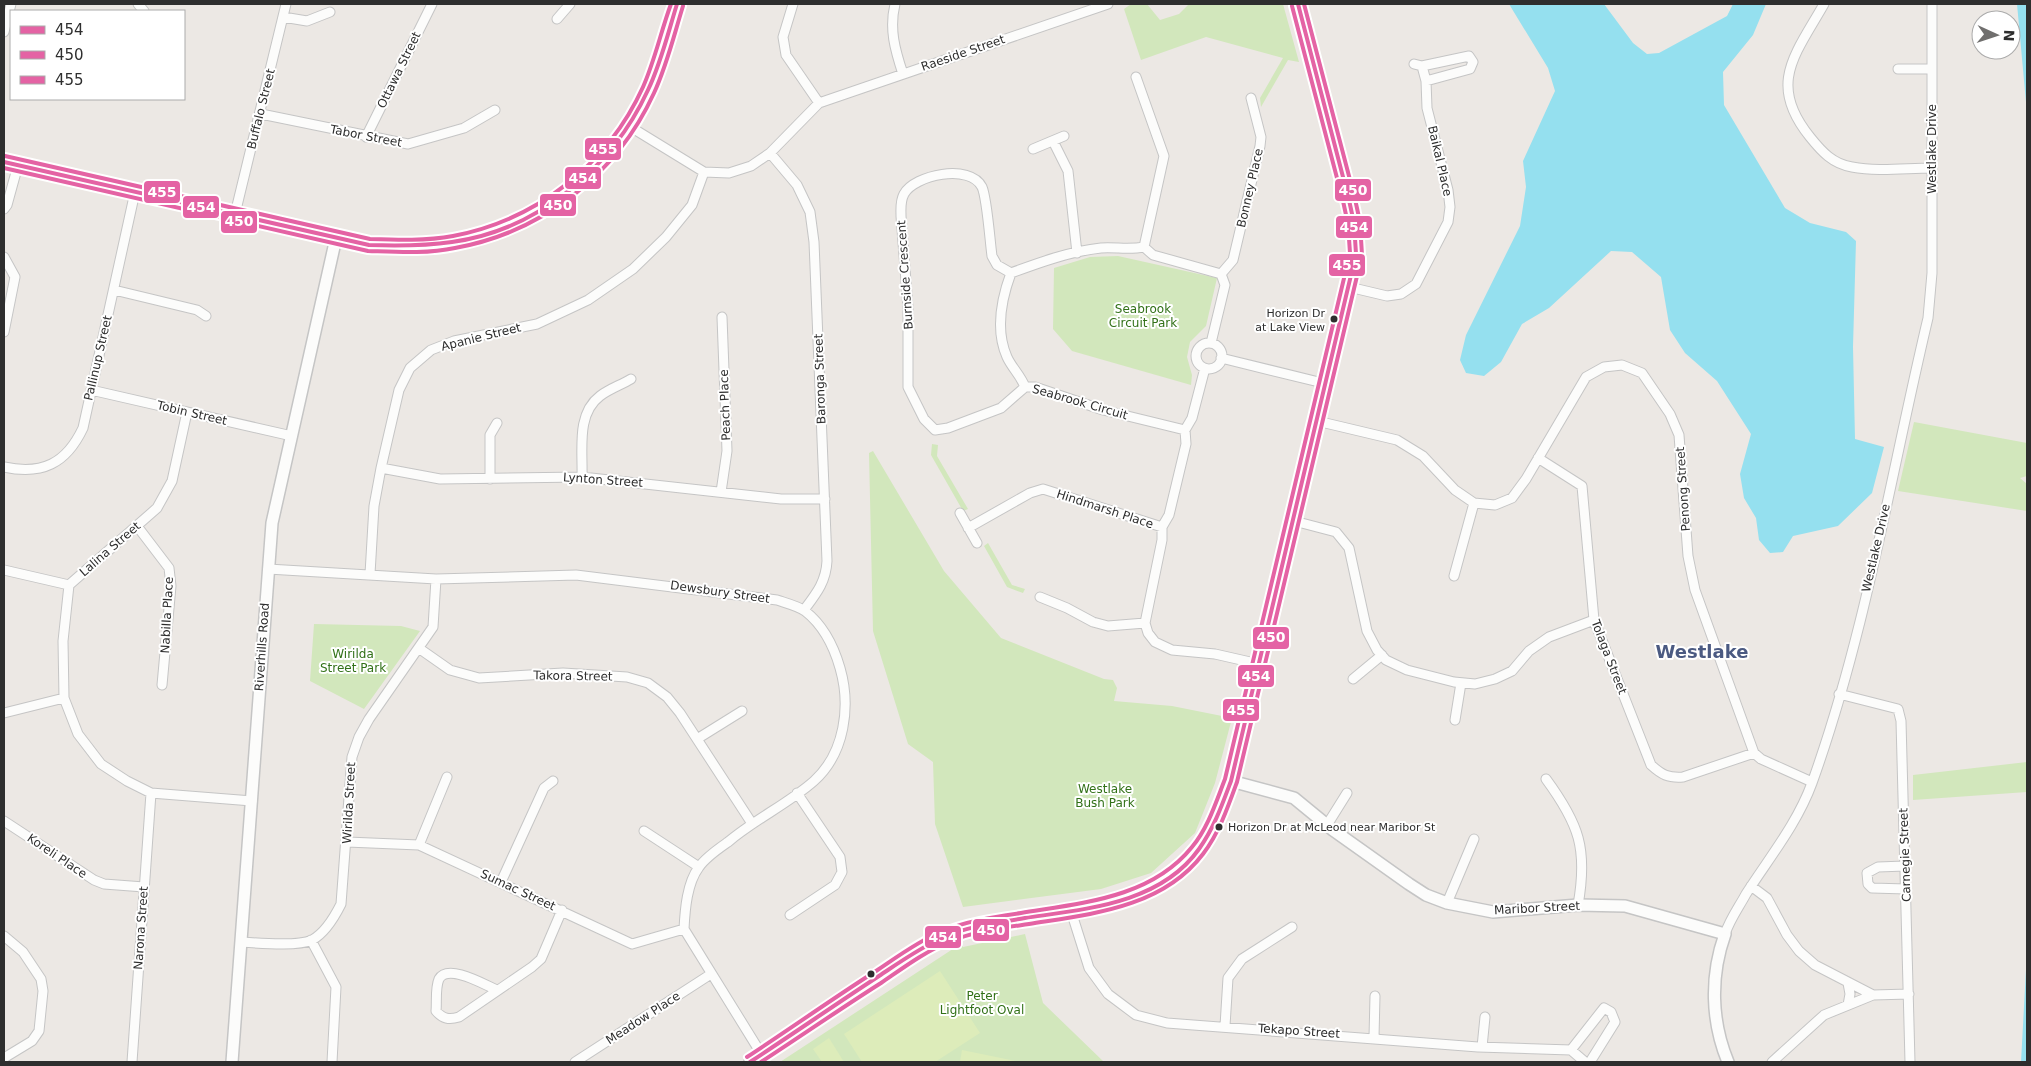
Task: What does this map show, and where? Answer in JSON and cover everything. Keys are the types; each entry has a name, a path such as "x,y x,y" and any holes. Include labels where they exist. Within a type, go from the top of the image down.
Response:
{"street":[{"path":"4,32 11,4"},
{"name":"Buffalo Street","path":"235,214 261,114 286,4"},
{"name":"Ottawa Street","path":"366,137 432,4"},
{"path":"557,19 570,4"},
{"path":"4,162 369,245 421,247 460,242 504,229 531,216 578,185 603,160 629,126 649,86 677,4"},
{"path":"793,4 782,37 786,55 819,103"},
{"path":"895,4 891,20 894,47 903,74"},
{"name":"Raeside Street","path":"629,126 704,172 729,173 751,166 770,153 819,103 1108,4"},
{"path":"750,1062 911,955 942,937 980,925 1072,911 1137,896 1151,890 1178,872 1192,859 1219,818 1231,781 1327,384 1356,254 1354,224 1298,4"},
{"path":"1824,4 1790,67 1788,101 1795,117 1826,156 1840,163 1852,167 1932,168"},
{"name":"Westlake Drive","path":"1724,1061 1714,1000 1715,973 1725,934 1751,886 1780,842 1812,782 1858,628 1928,318 1932,273 1932,4"},
{"path":"283,17 307,20 330,12"},
{"name":"Baikal Place","path":"1349,287 1387,296 1401,294 1416,284 1448,222 1450,207 1448,190 1427,108 1426,80 1418,65 1462,56 1470,56 1473,62 1470,69 1426,80"},
{"path":"1898,69 1932,69"},
{"path":"1136,77 1164,156 1144,247"},
{"name":"Bonney Place","path":"1221,274 1233,260 1260,146 1261,137 1251,98"},
{"name":"Tabor Street","path":"261,114 366,137 408,144 464,128 495,110"},
{"path":"1033,150 1064,136"},
{"path":"1053,141 1068,171 1077,253"},
{"name":"Baronga Street","path":"770,153 796,185 810,212 814,242 826,573 820,589 804,610"},
{"path":"4,208 7,205 18,165"},
{"name":"Apanie Street","path":"370,574 374,506 381,468 399,390 410,368 431,350 438,347 454,341 537,324 588,300 633,269 666,237 692,204 704,172"},
{"name":"Burnside Crescent","path":"1011,273 997,265 992,256 982,188 975,179 961,173 948,173 914,184 905,193 901,204 901,216 908,308 908,387 924,419 935,430 948,428 1001,408 1025,387"},
{"name":"Pallinup Street","path":"4,467 38,470 52,464 76,442 83,428 135,192"},
{"name":"Riverhills Road","path":"232,1062 272,523 336,238"},
{"path":"1011,273 1077,253 1101,248 1132,249 1144,247"},
{"path":"1144,247 1153,255 1221,274 1224,285 1211,343"},
{"path":"4,257 15,277 4,332"},
{"name":"Seabrook Circuit","path":"1011,273 1001,310 1001,336 1007,358 1025,387 1035,387 1103,410 1185,430"},
{"path":"114,290 197,310 206,316"},
{"name":"Peach Place","path":"721,492 727,451 722,317"},
{"path":"1211,343 1220,350 1221,358 1215,367 1205,368 1198,362 1196,353 1202,345 1211,343"},
{"path":"1221,358 1327,384"},
{"name":"Penong Street","path":"1474,504 1495,505 1512,498 1586,377 1604,367 1622,364 1642,373 1670,414 1679,435 1688,556 1695,590 1754,753"},
{"path":"1205,368 1192,418 1185,430 1186,444 1171,506 1162,528 1162,540 1145,623 1148,633 1155,642 1172,650 1215,654 1258,664"},
{"path":"582,476 584,425 587,410 599,397 631,379"},
{"name":"Tobin Street","path":"91,390 292,436"},
{"name":"Lalina Street","path":"187,412 172,481 157,508 70,585 63,641 64,698 78,734 101,764 127,782 151,793 252,801"},
{"path":"1317,421 1397,440 1408,445 1423,456 1455,490 1474,504 1454,576"},
{"path":"490,479 490,435 496,423"},
{"name":"Tolaga Street","path":"1538,458 1582,486 1594,620 1651,765 1661,775 1672,778 1683,777 1754,753"},
{"name":"Lynton Street","path":"381,468 440,480 582,476 781,499 824,499"},
{"name":"Hindmarsh Place","path":"968,528 1030,493 1043,489 1162,528"},
{"path":"960,513 977,543"},
{"path":"1294,521 1336,532 1348,548 1367,631 1386,660 1407,670 1462,683 1475,684 1495,679 1512,671 1529,651 1549,637 1594,620"},
{"name":"Nabilla Place","path":"137,526 169,568 171,586 162,685"},
{"name":"Dewsbury Street","path":"268,569 436,579 576,575 777,600 804,610 822,630 835,651 844,680 846,707 842,734 830,761 815,780 751,822 699,867 690,888 684,929"},
{"path":"4,570 70,585"},
{"name":"Wirilda Street","path":"311,940 333,919 341,904 352,757 358,737 420,649 433,627 436,579"},
{"path":"1040,597 1067,608 1093,622 1108,626 1145,623"},
{"name":"Takora Street","path":"420,649 450,670 479,678 592,674 627,677 648,683 667,697 751,822"},
{"path":"1353,679 1382,655"},
{"path":"1455,720 1462,683"},
{"name":"Carnegie Street","path":"1839,694 1898,709 1902,739 1910,1062"},
{"path":"4,713 64,698"},
{"path":"697,739 742,711"},
{"path":"1754,753 1761,759 1812,782"},
{"path":"420,845 447,778"},
{"path":"1546,779 1567,807 1580,841 1583,877 1578,905"},
{"path":"501,882 544,788 553,781"},
{"name":"Maribor Street","path":"1231,781 1294,798 1327,826 1409,884 1426,895 1448,903 1493,912 1578,905 1625,906 1725,934"},
{"name":"Narona Street","path":"132,1062 151,793"},
{"path":"790,915 835,884 842,872 840,857 797,793"},
{"path":"1327,826 1347,793"},
{"name":"Koreli Place","path":"4,821 94,880 104,884 144,887"},
{"path":"644,831 699,867"},
{"path":"1448,903 1474,839"},
{"name":"Sumac Street","path":"347,842 420,845 632,944 684,929"},
{"path":"1905,866 1871,870 1866,873 1872,888 1906,888"},
{"path":"1751,886 1766,898 1787,935 1799,951 1815,965 1873,995"},
{"path":"497,990 454,972 446,972 440,978 438,984 436,1011 442,1018 451,1019 459,1017 532,967 541,959 562,910"},
{"name":"Tekapo Street","path":"1072,911 1075,928 1089,968 1108,994 1136,1015 1167,1023 1374,1037 1482,1047 1571,1050"},
{"path":"1225,1026 1228,978 1242,959 1292,926"},
{"path":"684,929 762,1054"},
{"path":"4,936 23,952 41,979 43,991 39,1031 32,1041 4,1058"},
{"path":"242,942 281,944 311,940 336,986 332,1062"},
{"name":"Meadow Place","path":"576,1062 711,974"},
{"path":"1848,983 1850,994 1848,1005"},
{"path":"1772,1062 1824,1015 1873,995 1909,994"},
{"path":"1374,1037 1375,996"},
{"path":"1584,1062 1571,1050 1604,1008 1611,1012 1615,1022 1590,1062"},
{"path":"1482,1047 1485,1017"}],"green space":[{"path":"1131,4 1147,4 1160,20 1179,14 1189,4 1283,4 1299,62 1288,60 1261,107 1260,98 1283,58 1206,37 1141,60 1124,9"},
{"name":"Seabrook Circuit Park","path":"1118,256 1217,278 1206,326 1190,342 1187,357 1192,375 1191,385 1072,351 1053,329 1054,268 1090,257"},
{"path":"1914,422 2027,443 2027,476 2020,478 2027,484 2027,511 1898,491"},
{"path":"932,444 938,445 937,456 968,509 963,511 931,455"},
{"name":"Westlake Bush Park","path":"873,451 944,571 1001,638 1104,679 1113,680 1117,688 1114,701 1172,706 1232,718 1215,783 1195,833 1151,873 1101,889 963,907 935,824 933,762 908,744 873,631 869,453"},
{"path":"988,543 1012,585 1025,589 1023,593 1007,587 984,546"},
{"name":"Wirilda Street Park","path":"314,624 401,626 420,631 364,709 310,681"},
{"path":"2027,762 2027,792 1913,800 1913,775"},
{"name":"Peter Lightfoot Oval","path":"1025,934 1043,1003 1104,1062 780,1062 962,943 963,947"},
{"path":"940,971 980,1033 935,1062 862,1062 844,1034"},
{"path":"829,1038 844,1062 822,1062 813,1049"},
{"path":"962,1050 1021,1062 960,1062"}],"water":[{"path":"1509,4 1604,4 1633,43 1647,54 1659,53 1727,16 1733,4 1766,4 1753,35 1723,72 1724,105 1785,208 1810,223 1846,232 1856,241 1853,347 1855,439 1884,447 1872,493 1838,526 1793,536 1783,552 1770,553 1759,540 1756,518 1744,498 1740,474 1751,434 1717,381 1685,353 1670,330 1661,277 1632,252 1611,251 1549,308 1522,324 1501,362 1484,376 1466,373 1460,360 1466,335 1520,226 1526,187 1523,161 1555,91 1548,68"},
{"path":"2017,4 2027,4 2027,113 2021,48 2021,10 2018,10"},
{"path":"2027,951 2027,1062 2021,1062"}],"transit line":[{"name":"455","path":"5,156 370,239 401,240 453,236 484,228 513,217 541,202 590,164 610,141 628,115 643,87 671,4"},
{"name":"454","path":"4,162 369,245 431,244 452,242 484,235 514,224 542,209 569,191 593,169 614,145 633,118 653,80 677,4"},
{"name":"454","path":"750,1062 903,960 935,941 973,927 1096,907 1143,893 1164,882 1183,867 1199,849 1209,833 1231,781 1356,254 1354,223 1349,200 1298,4"},
{"name":"450","path":"761,1062 914,961 949,942 988,930 1100,912 1124,906 1146,897 1167,886 1186,872 1209,846 1218,829 1237,782 1362,255 1360,222 1355,199 1304,4"},
{"name":"450","path":"4,168 368,251 423,252 455,248 487,240 518,228 547,213 574,195 598,173 620,149 654,93 667,61 683,6"},
{"name":"455","path":"747,1057 907,950 940,932 980,920 1068,906 1136,888 1157,877 1175,864 1198,840 1207,823 1225,779 1350,253 1348,224 1343,201 1292,6"}],"place":[{"name":"Horizon Dr at Lake View","path":"1334,319"},
{"name":"Horizon Dr at McLeod near Maribor St","path":"1219,827"}],"district":[{"name":"Westlake","path":"1702,651"}]}
